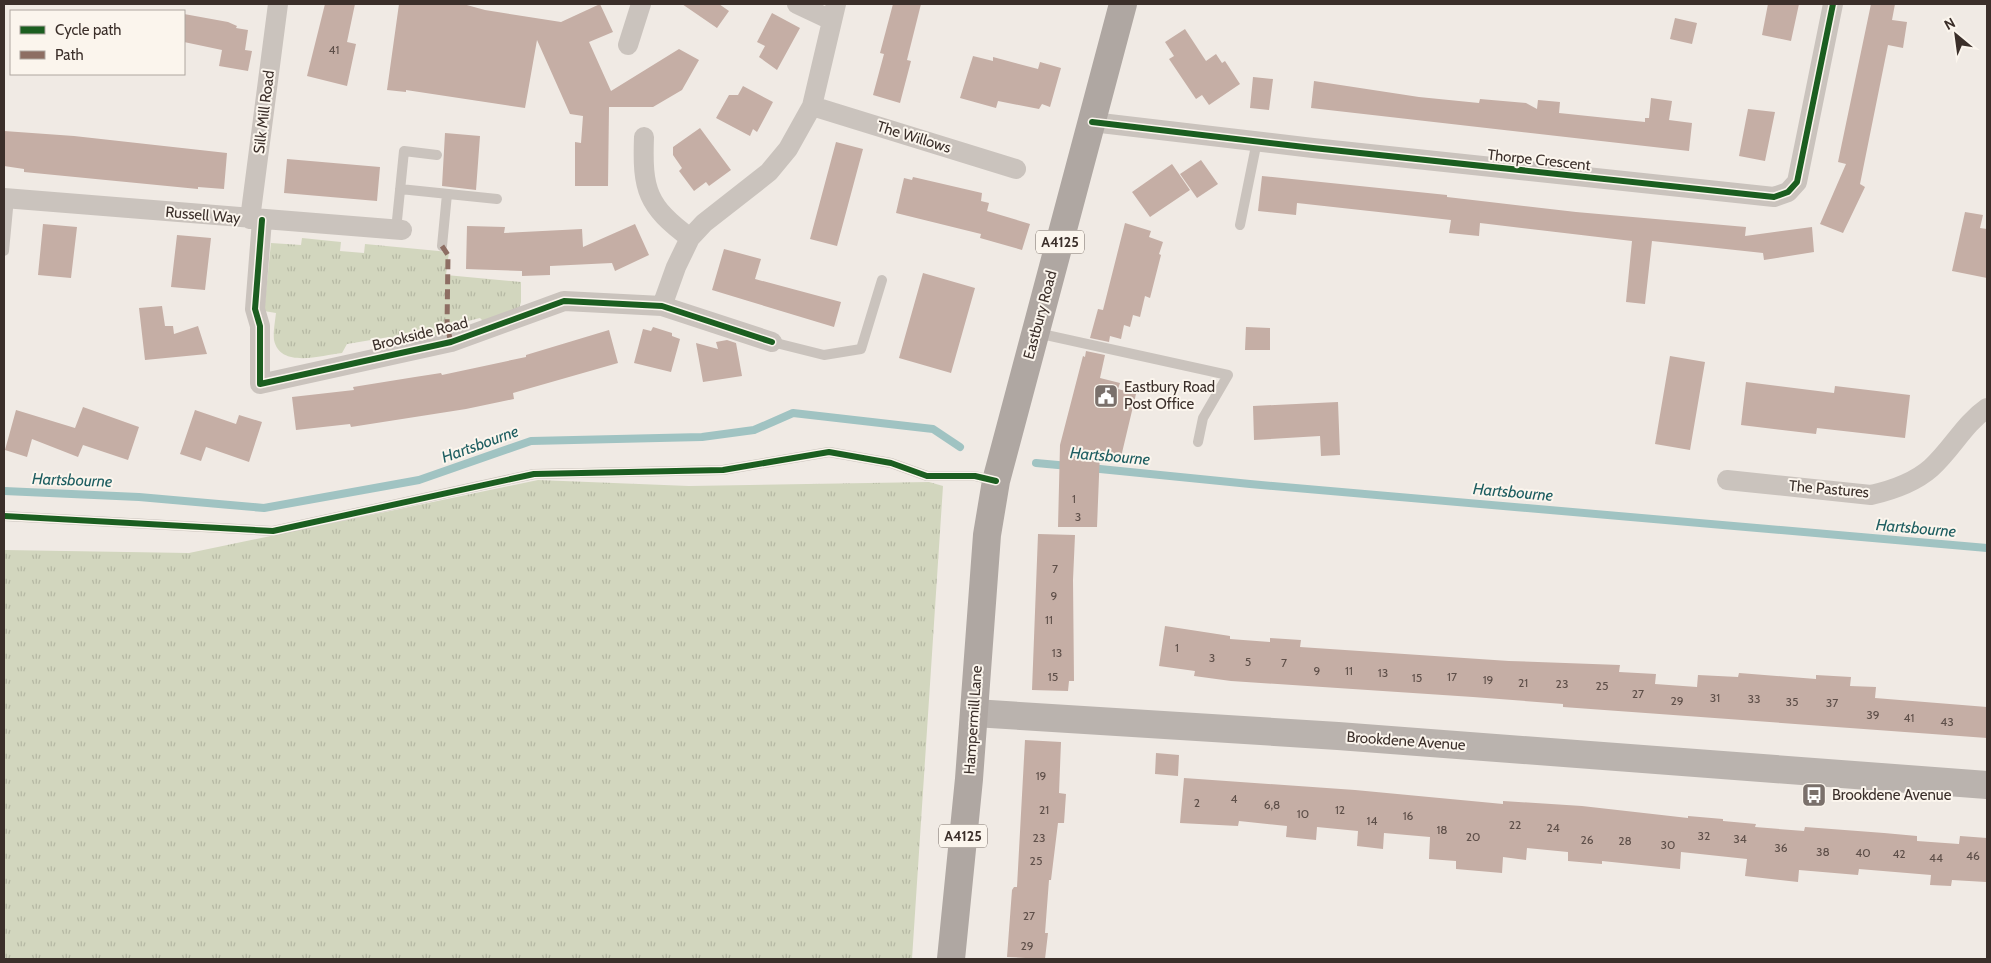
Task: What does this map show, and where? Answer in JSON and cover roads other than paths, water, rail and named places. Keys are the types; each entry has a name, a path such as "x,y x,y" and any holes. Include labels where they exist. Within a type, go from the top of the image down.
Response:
{"main road":[{"name":"Eastbury Road","path":"996,481 1124,4"},
{"name":"Hampermill Lane","path":"951,959 974,714 988,536 996,481"},
{"name":"Brookdene Avenue","path":"974,714 1338,736 1987,784"}],"street":[{"name":"Silk Mill Road","path":"256,220 278,4"},
{"path":"628,45 641,4"},
{"path":"662,306 676,267 690,238 704,223 769,172 788,149 812,106 834,12 798,4"},
{"name":"Thorpe Crescent","path":"1092,122 1774,197 1788,192 1797,182 1833,4"},
{"name":"The Willows","path":"812,106 1016,169"},
{"path":"644,137 643,172 648,192 659,212 690,238"},
{"name":"Russell Way","path":"7,198 256,220 399,230"},
{"name":"Brookside Road","path":"256,220 255,309 260,326 260,384 450,342 564,301 662,306 772,342"},
{"name":"The Pastures","path":"1728,480 1871,494 1892,490 1910,483 1932,468 1975,416 1987,408"}],"lane":[{"path":"1240,226 1257,141"},
{"path":"399,230 400,189 404,151 437,155"},
{"path":"400,189 497,199"},
{"path":"442,246 448,194"},
{"path":"4,251 7,198"},
{"path":"772,342 824,355 861,349 882,280"},
{"path":"1036,333 1228,376 1203,418 1198,442"},
{"path":"4,516 272,531 534,474 723,470 829,452 891,463 926,476 975,476 996,481"}],"waterway":[{"name":"Hartsbourne","path":"4,491 139,497 264,508 419,480 531,441 702,437 754,430 793,413 933,429 960,447"},
{"name":"Hartsbourne","path":"1036,463 1069,466"},
{"name":"Hartsbourne","path":"1090,468 1250,484 1987,548"}],"place":[{"name":"Eastbury Road Post Office","path":"1106,396"},
{"name":"Brookdene Avenue","path":"1814,795"}]}
